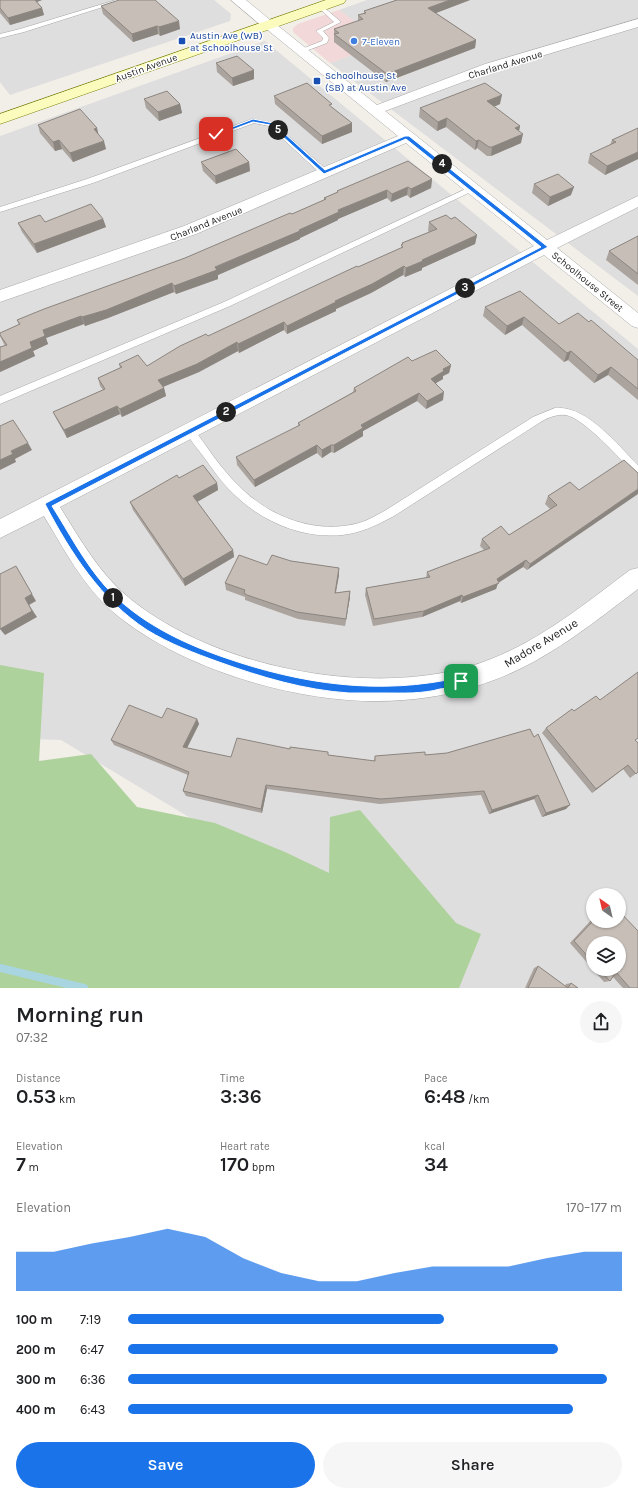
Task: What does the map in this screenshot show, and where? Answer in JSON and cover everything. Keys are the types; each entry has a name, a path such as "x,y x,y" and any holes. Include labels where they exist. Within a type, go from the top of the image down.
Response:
{"main road":[{"name":"Austin Avenue","path":"0,119 338,0"}],"street":[{"name":"Schoolhouse Street","path":"238,0 638,322"},
{"name":"Charland Avenue","path":"374,111 490,67 560,48 638,22"},
{"name":"Charland Avenue","path":"0,296 190,230 407,137"},
{"path":"0,530 545,247 638,201"},
{"name":"Madore Avenue","path":"48,504 77,553 103,588 120,605 150,627 188,648 218,660 281,678 326,687 378,690 433,688 491,671 548,642 638,577"}],"lane":[{"path":"0,36 22,31 122,0"},
{"path":"301,51 325,42 326,38 320,31 338,22 320,6"},
{"path":"0,210 90,180 253,121 271,124 324,172"},
{"path":"0,400 227,304 473,189"},
{"path":"190,431 240,495 253,505 287,523 322,531 341,531 357,528 375,521 536,420 556,412 569,412 583,420 638,470"}],"shaded area":[{"path":"0,0 214,0 231,14 230,21 10,95 0,82"},
{"path":"367,0 638,0 638,296 330,63 383,43 339,10"},
{"path":"339,10 384,43 330,63 293,32 293,28 298,24"},
{"path":"265,41 638,349 638,988 407,988 232,843 61,740 0,738 0,136"}],"green space":[{"path":"0,665 44,673 39,761 91,754 137,807 215,823 285,852 329,873 330,817 360,810 456,923 481,934 459,988 0,988"}],"building":[{"path":"0,0 35,0 42,8 8,18 0,8"},
{"path":"119,0 155,0 179,21 132,34 101,6"},
{"path":"397,0 450,0 428,8 476,40 387,74 334,34 339,33 334,29 363,19 358,15 366,13 364,11"},
{"path":"237,56 254,70 232,78 216,63"},
{"path":"307,83 332,104 329,105 352,123 322,136 274,96"},
{"path":"485,83 502,95 487,101 520,126 515,128 523,134 489,147 479,140 476,141 447,118 438,122 420,108"},
{"path":"167,91 180,104 158,112 144,99"},
{"path":"80,109 97,128 94,129 104,141 70,153 59,140 53,142 38,125"},
{"path":"638,128 638,152 607,166 590,154 616,142 612,140"},
{"path":"236,149 249,162 215,176 201,162"},
{"path":"408,161 432,179 411,189 408,187 392,194 387,190 338,210 339,212 299,230 300,231 215,267 217,270 174,286 172,283 106,310 82,317 81,316 43,330 45,336 30,342 32,348 0,362 0,347 7,345 0,333 20,324 17,320 185,258 290,213 292,214 326,199 324,198 338,192 337,191"},
{"path":"558,174 574,187 550,197 534,184"},
{"path":"91,204 103,219 34,244 18,223 40,215 45,222"},
{"path":"446,215 451,219 455,217 477,235 422,260 423,261 406,268 404,266 372,284 287,326 284,322 238,344 237,342 197,364 158,380 164,388 120,409 117,406 64,430 53,412 105,389 98,378 122,367 119,364 138,355 147,366 180,346 206,334 208,336 357,266 358,267 403,247 401,245 403,244 402,243 437,229 429,222"},
{"path":"638,236 638,274 609,251"},
{"path":"520,291 559,324 578,313 589,322 591,320 638,360 638,389 611,367 598,375 571,351 567,353 524,317 507,326 485,307"},
{"path":"436,350 451,365 443,369 444,371 431,379 444,392 427,401 419,393 361,425 363,428 334,445 322,450 317,445 254,480 236,457 300,425 298,423 356,391 354,388 408,357 412,361"},
{"path":"13,420 28,443 11,451 13,454 0,460 0,426"},
{"path":"624,460 638,473 638,489 530,564 526,560 497,579 499,583 463,597 462,595 424,611 374,619 366,588 430,577 427,572 490,548 482,539 501,526 509,535 557,505 548,496 570,482 579,490"},
{"path":"203,465 217,483 193,496 233,550 183,579 130,502 177,475 179,478"},
{"path":"239,555 267,565 272,555 291,561 339,568 335,593 350,591 346,619 297,612 247,595 244,593 245,590 225,583"},
{"path":"16,566 32,594 25,598 32,611 0,629 0,574"},
{"path":"638,672 638,738 635,740 638,743 638,772 636,774 628,765 596,789 546,728 572,709 574,711 596,696 600,700"},
{"path":"129,705 162,718 167,708 197,719 183,747 231,757 237,738 290,749 290,747 328,752 328,755 375,761 375,756 425,752 425,755 447,753 530,729 534,737 538,734 570,805 546,813 538,795 492,810 484,791 381,799 266,785 261,809 183,791 189,772 111,740"},
{"path":"626,918 638,931 638,988 630,988 620,976 626,976 626,936 586,936 586,954 574,941 586,928 626,928"},
{"path":"538,966 568,988 528,988"},
{"path":"605,976 613,976 610,981"},
{"path":"571,983 578,988 568,988"}],"waterway":[{"path":"0,968 84,988"}],"place":[{"name":"Austin Ave (WB) at Schoolhouse St","path":"182,41"},
{"name":"7-Eleven","path":"354,41"},
{"name":"Schoolhouse St (SB) at Austin Ave","path":"317,81"}],"route":[{"path":"216,134 253,121 261,121 271,124 324,172 407,137 545,247 48,504 77,553 103,588 120,605 134,616 168,638 188,648 218,660 251,670 326,687 405,690 433,688 461,681"}]}
